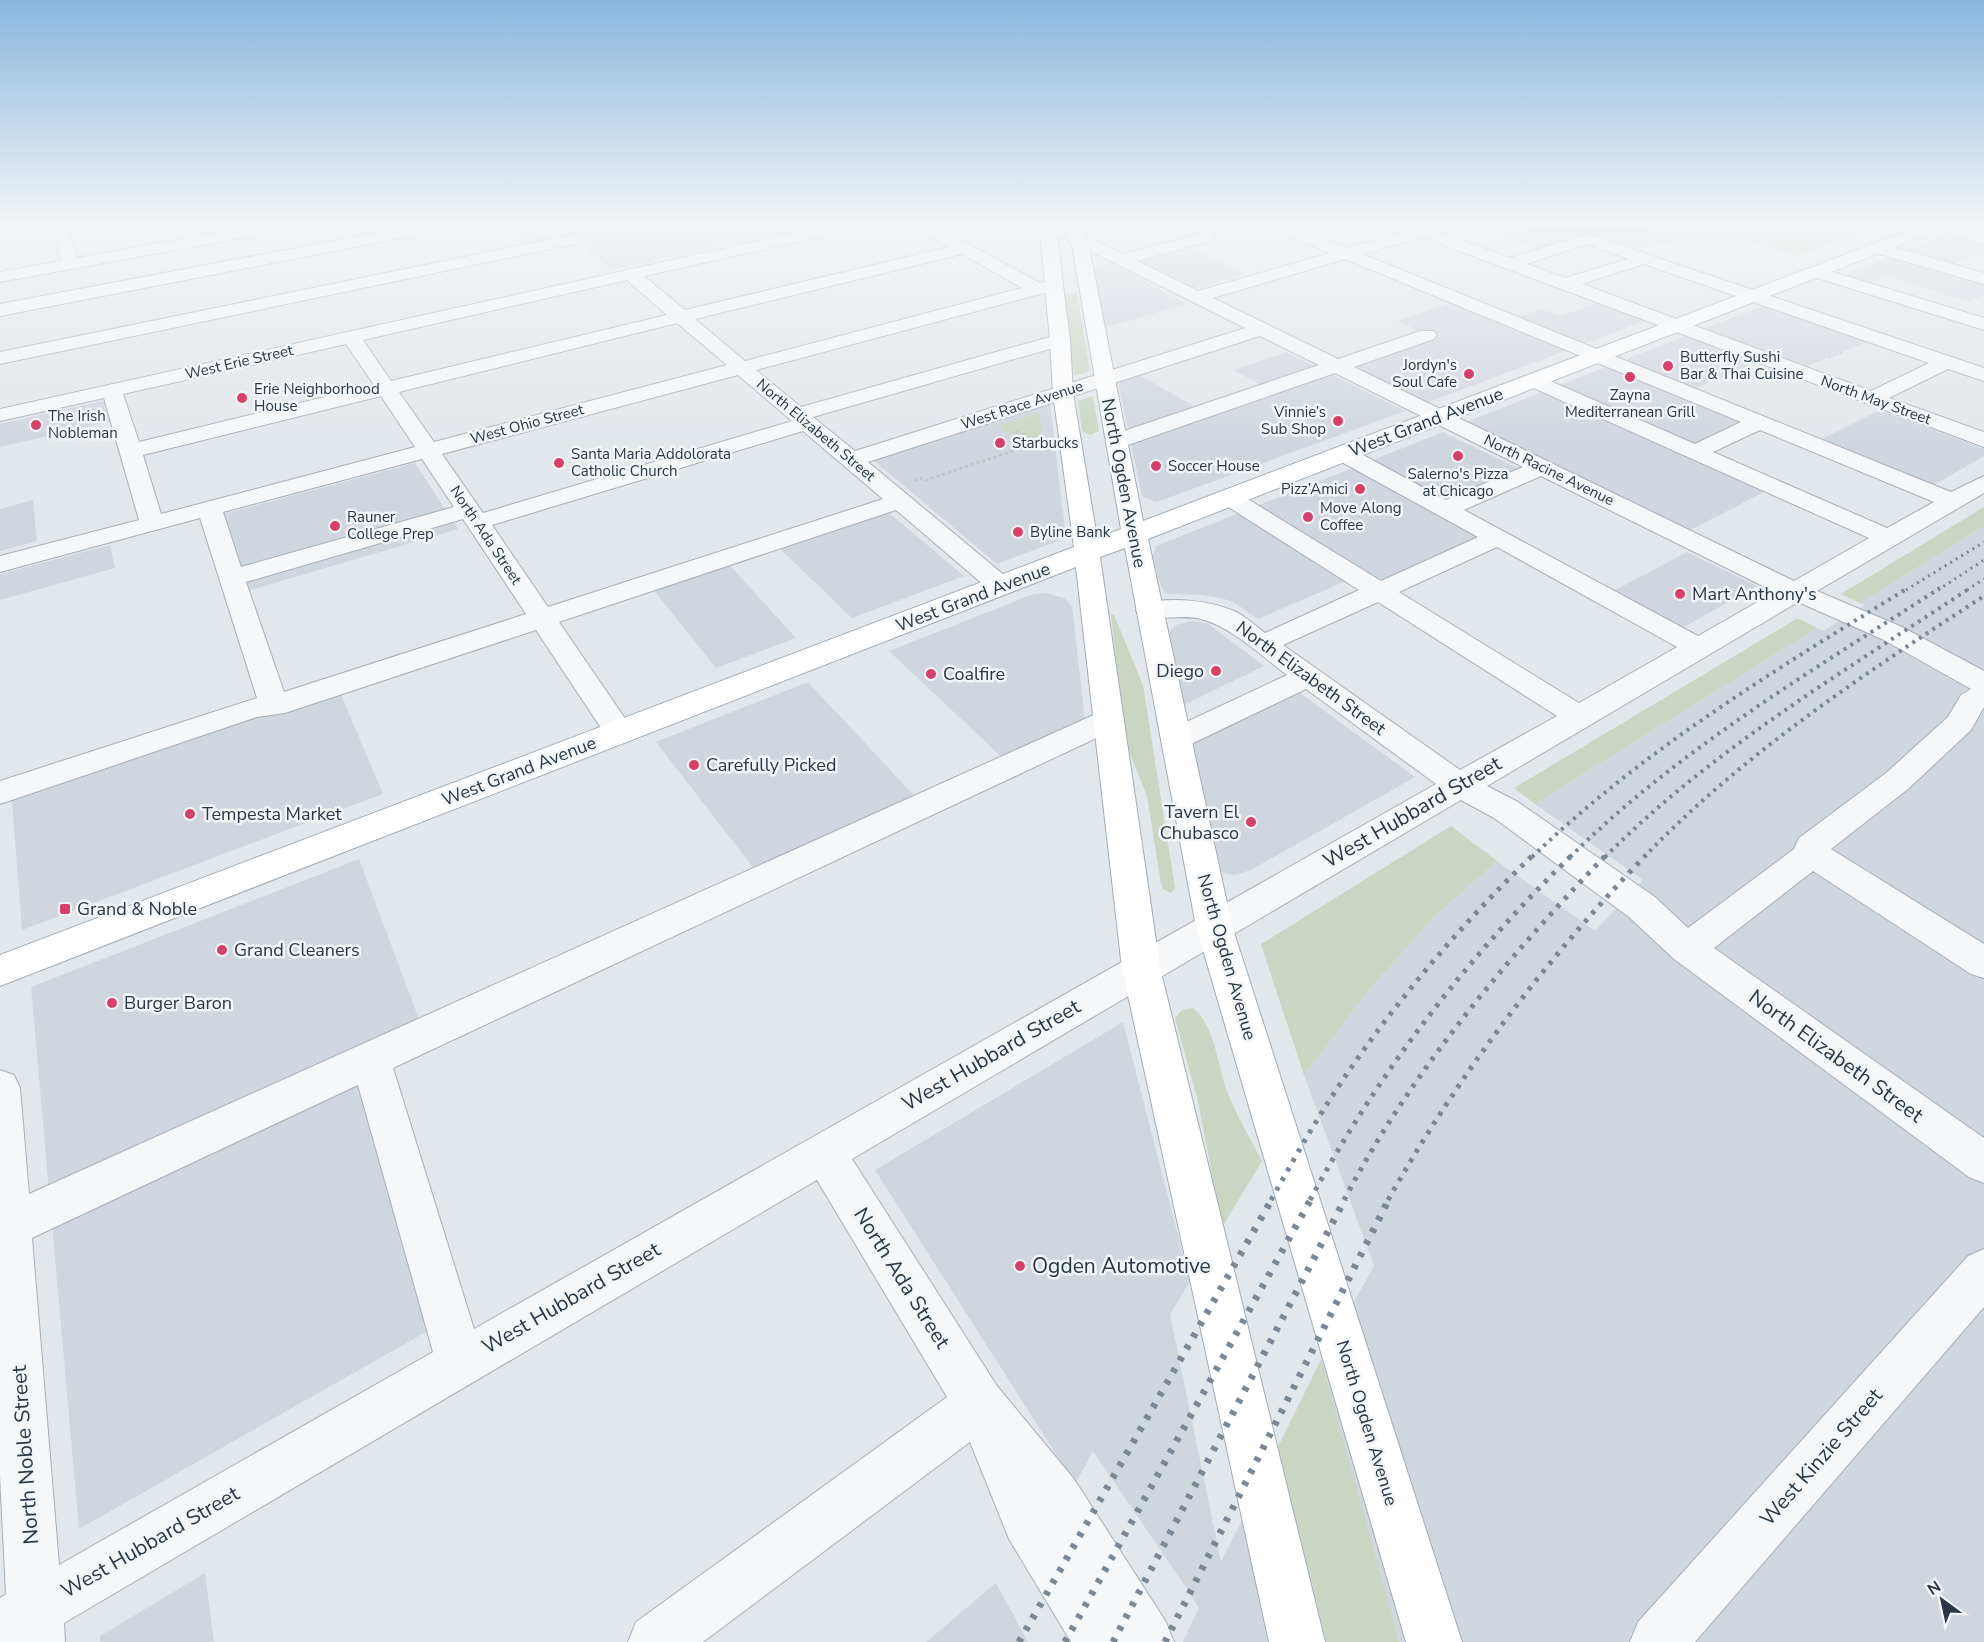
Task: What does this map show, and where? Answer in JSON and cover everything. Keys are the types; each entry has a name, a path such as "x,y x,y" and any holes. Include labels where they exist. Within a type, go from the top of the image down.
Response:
{"main road":[{"path":"1049,299 1060,340 1063,393 1087,553 1141,968 1297,1642"},
{"name":"North Ogden Avenue","path":"1089,299 1103,380 1117,441 1126,507 1135,535 1214,926 1434,1642"},
{"name":"West Grand Avenue","path":"0,971 1750,299"}],"street":[{"path":"0,310 59,299"},
{"path":"0,358 288,299"},
{"name":"West Erie Street","path":"0,415 521,299"},
{"name":"North Elizabeth Street","path":"659,299 851,460 905,491 1001,586"},
{"path":"130,451 756,299"},
{"name":"West Ohio Street","path":"0,564 1002,299"},
{"name":"North Racine Avenue","path":"1200,299 1795,592 1836,621 1934,669 1984,685"},
{"path":"1457,299 1953,501"},
{"name":"North May Street","path":"1604,299 1984,440"},
{"path":"1759,299 1984,375"},
{"path":"1902,299 1984,324"},
{"path":"1429,310 1460,300"},
{"path":"1945,312 1969,302"},
{"path":"1117,441 1427,334 1407,326"},
{"name":"West Race Avenue","path":"851,460 1262,329"},
{"name":"North Ada Street","path":"351,337 620,733"},
{"path":"232,578 473,516 1060,340"},
{"path":"1872,398 1947,362"},
{"path":"1534,381 1889,538"},
{"path":"112,390 152,524"},
{"path":"1695,452 1760,422"},
{"path":"1344,454 1698,647"},
{"path":"1445,509 1542,467"},
{"name":"West Hubbard Street","path":"24,1627 460,1362 1984,483"},
{"path":"0,793 254,708 274,706 543,619 905,491"},
{"path":"1230,498 1579,716"},
{"path":"209,508 274,706"},
{"path":"1263,644 1497,538"},
{"name":"North Elizabeth Street","path":"1149,610 1201,610 1228,619 1460,785 1489,820 1625,919 1687,949 1984,1163"},
{"path":"1176,739 1308,677"},
{"path":"1984,693 1971,702 1960,723 1897,781 1811,847 1812,854 1984,963"},
{"path":"5,1228 1109,720"},
{"path":"1687,949 1812,854"},
{"path":"371,1060 460,1362"},
{"name":"North Noble Street","path":"0,1088 24,1627"},
{"name":"North Ada Street","path":"824,1152 979,1404 1055,1498 1146,1642"},
{"name":"West Kinzie Street","path":"1658,1642 1984,1272"},
{"path":"656,1642 979,1404"},
{"name":"North Ada Street","path":"979,1404 1028,1520 1103,1642"}],"path":[{"path":"905,491 923,478 926,480 1034,444 1044,444"}],"shaded area":[{"path":"1098,299 1177,299 1187,304 1106,327"},
{"path":"1958,299 1976,299 1969,302"},
{"path":"1460,300 1510,320 1541,309 1560,316 1597,303 1645,321 1426,403 1345,363 1426,334 1397,321"},
{"path":"1772,303 1875,338 1806,367 1703,329"},
{"path":"1685,336 1757,362 1687,392 1759,422 1696,452 1774,487 1690,530 1466,422"},
{"path":"1286,352 1405,411 1156,502 1142,496 1118,381 1139,375 1203,411 1268,388 1233,370"},
{"path":"115,398 121,419 0,447 0,424"},
{"path":"1050,403 1066,538 997,564 872,459"},
{"path":"1880,410 1984,449 1984,456 1925,490 1812,444"},
{"path":"1443,432 1528,473 1446,509 1497,538 1379,591 1355,577 1258,619 1235,603 1224,599 1202,595 1165,594 1158,578 1153,556 1156,546"},
{"name":"Rauner College Prep","path":"415,463 458,529 237,594 212,517"},
{"path":"33,500 37,541 0,551 0,509"},
{"path":"882,507 964,576 852,618 773,542"},
{"path":"1984,526 1984,1642 1183,1642 1199,1608 1189,1592 1093,1451 1075,1484 875,1170 1123,1022 1190,1282 1170,1314 1221,1562 1321,1360 1374,1266 1304,1075 1373,985 1435,916 1497,861 1595,931 1643,880 1535,804 1817,628 1823,631 1865,605 1860,603"},
{"path":"110,545 115,568 0,600 0,574"},
{"path":"1687,552 1757,586 1673,633 1604,596"},
{"path":"724,559 796,638 716,668 649,584"},
{"path":"1046,593 1064,598 1072,606 1086,730 1010,765 889,651 1031,595"},
{"path":"1191,621 1207,623 1264,666 1184,705 1168,633 1176,625"},
{"path":"808,682 923,805 762,879 656,742"},
{"path":"337,685 383,794 22,930 11,789"},
{"path":"1293,688 1415,777 1251,870 1235,875 1223,873 1217,864 1191,739"},
{"path":"359,859 425,1035 371,1060 447,1320 79,1529 31,987"},
{"path":"205,1573 214,1642 100,1642 100,1636"},
{"path":"996,1583 1028,1642 926,1642"}],"green space":[{"path":"1061,299 1078,299 1090,371 1074,376"},
{"path":"1093,396 1099,431 1090,435 1082,431 1078,401"},
{"path":"1039,413 1043,442 1024,446 1017,440 1020,435 1009,434 998,426"},
{"path":"1984,507 1984,526 1860,603 1841,594"},
{"path":"1111,615 1114,615 1143,685 1175,888 1171,893 1163,889 1161,884 1147,796 1127,747"},
{"path":"1798,618 1817,628 1535,804 1514,788"},
{"path":"1451,826 1497,861 1435,916 1373,985 1304,1075 1261,944"},
{"path":"1192,1008 1205,1023 1231,1100 1262,1161 1222,1227 1198,1101 1175,1018 1182,1010"},
{"path":"1321,1360 1399,1642 1327,1642 1278,1447"}],"railway":[{"path":"1906,590 1984,542"},
{"path":"1938,590 1984,560"},
{"path":"1967,590 1984,579"},
{"path":"1532,857 1620,781 1713,712 1908,588"},
{"path":"1571,856 1612,818 1701,746 1795,681 1940,588"},
{"path":"1605,857 1646,818 1734,747 1828,681 1970,588"},
{"path":"1646,855 1722,783 1764,749 1850,685 1984,596"},
{"path":"1271,1200 1341,1082 1391,1013 1446,946 1533,855"},
{"path":"1344,1200 1399,1107 1463,1018 1533,934 1606,855"},
{"path":"1388,1200 1444,1108 1506,1019 1573,935 1646,855"},
{"path":"1310,1200 1365,1107 1428,1018 1497,934 1571,856"},
{"path":"1019,1642 1272,1199"},
{"path":"1065,1642 1311,1199"},
{"path":"1113,1642 1345,1199"},
{"path":"1165,1642 1389,1199"}],"place":[{"name":"Butterfly Sushi Bar & Thai Cuisine","path":"1668,366"},
{"name":"Jordyn's Soul Cafe","path":"1469,374"},
{"name":"Zayna Mediterranean Grill","path":"1630,377"},
{"name":"Erie Neighborhood House","path":"242,398"},
{"name":"Vinnie’s Sub Shop","path":"1338,421"},
{"name":"The Irish Nobleman","path":"36,425"},
{"name":"Starbucks","path":"1000,443"},
{"name":"Salerno's Pizza at Chicago","path":"1458,456"},
{"name":"Santa Maria Addolorata Catholic Church","path":"559,463"},
{"name":"Soccer House","path":"1156,466"},
{"name":"Pizz’Amici","path":"1360,489"},
{"name":"Move Along Coffee","path":"1308,517"},
{"name":"Rauner College Prep","path":"335,526"},
{"name":"Byline Bank","path":"1018,532"},
{"name":"Mart Anthony's","path":"1680,594"},
{"name":"Diego","path":"1216,671"},
{"name":"Coalfire","path":"931,674"},
{"name":"Carefully Picked","path":"694,765"},
{"name":"Tempesta Market","path":"190,814"},
{"name":"Tavern El Chubasco","path":"1251,822"},
{"name":"Grand & Noble","path":"65,909"},
{"name":"Grand Cleaners","path":"222,950"},
{"name":"Burger Baron","path":"112,1003"},
{"name":"Ogden Automotive","path":"1020,1266"}]}
